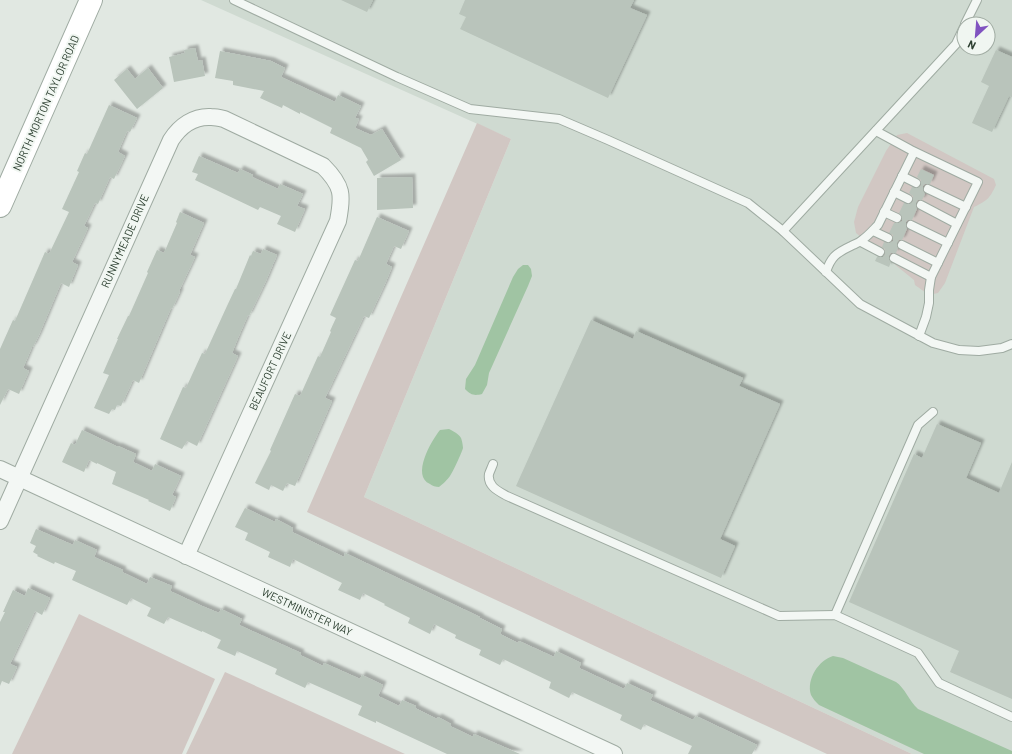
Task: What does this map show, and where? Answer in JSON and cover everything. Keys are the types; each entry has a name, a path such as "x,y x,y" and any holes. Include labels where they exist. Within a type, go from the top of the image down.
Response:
{"street":[{"name":"NORTH MORTON TAYLOR ROAD","path":"0,206 91,0"},
{"name":"RUNNYMEADE DRIVE","path":"0,520 171,140 181,127 195,119 203,117 224,119 323,166 333,176 338,184"},
{"name":"BEAUFORT DRIVE","path":"186,556 338,221 341,195 338,184"},
{"name":"WESTMINISTER WAY","path":"0,469 614,754"}],"lane":[{"path":"234,0 248,3 397,77 470,109 559,119 748,203 783,231 860,304 933,343 959,350 979,351 1002,348 1012,344"},
{"path":"969,16 977,0"},
{"path":"783,231 956,44"},
{"path":"876,131 914,152 978,182 931,277 929,303 919,336"},
{"path":"826,272 830,261 839,252 853,244 861,242 878,225 914,152"},
{"path":"902,176 916,183"},
{"path":"928,189 966,207"},
{"path":"894,192 908,199"},
{"path":"921,205 957,224"},
{"path":"884,212 897,218"},
{"path":"911,224 948,243"},
{"path":"873,231 888,238"},
{"path":"861,242 880,252"},
{"path":"902,245 938,263"},
{"path":"894,258 931,277"},
{"path":"835,615 918,425 934,412"},
{"path":"493,464 489,474 490,483 496,491 778,616 835,615 918,653 940,683 1012,717"}],"shaded area":[{"path":"201,0 1012,0 1012,754 912,754 364,497 511,139"},
{"path":"477,123 511,139 364,497 912,754 827,754 307,512"},
{"path":"907,133 994,179 996,185 988,199 974,207 945,283 938,293 929,295 915,285 914,280 856,233 854,222 858,207 886,151 897,135"},
{"path":"523,265 528,265 531,269 532,276 489,373 487,385 482,394 477,395 469,393 465,389 466,379 475,365 513,277 518,269"},
{"path":"449,429 460,437 463,448 450,476 439,487 435,487 425,480 422,474 422,466 424,458 436,435 440,430"},
{"path":"79,614 215,679 182,754 12,754"},
{"path":"833,656 843,658 896,682 918,709 1012,751 1012,754 924,754 819,705 811,695 810,683 819,666 828,658"},
{"path":"225,672 405,754 186,754"}],"building":[{"path":"341,0 373,0 367,12"},
{"path":"465,0 634,0 630,8 647,15 608,98 460,29 466,17 459,14"},
{"path":"195,48 198,61 202,60 205,76 174,82 169,57 185,53 184,50"},
{"path":"996,50 1012,57 1012,97 1009,96 992,132 972,123 989,86 981,82 993,56 996,56"},
{"path":"220,51 271,61 285,68 281,77 335,102 338,95 361,106 355,118 359,119 355,128 371,135 382,129 401,160 374,176 366,162 368,160 361,148 330,133 332,128 300,112 300,114 283,105 282,108 260,98 264,91 233,85 233,81 215,78"},
{"path":"148,68 163,88 137,109 114,80 127,69 135,79"},
{"path":"109,105 137,118 130,132 127,131 118,152 125,156 114,179 110,177 98,204 95,203 84,226 88,228 72,262 78,265 69,287 61,283 23,368 29,371 19,394 8,389 0,405 0,349 13,320 15,321 45,252 49,254 69,212 62,209 79,172 77,171 85,153 87,154"},
{"path":"199,156 238,173 240,169 253,175 252,177 278,189 280,184 303,194 297,206 305,209 295,232 277,224 281,216 260,207 258,210 195,180 198,174 192,172"},
{"path":"921,169 934,175 930,184 925,184 923,186 925,194 922,200 918,200 916,203 917,209 912,220 908,220 906,222 907,229 902,240 899,240 897,243 898,248 896,253 891,253 889,256 891,262 889,267 875,261 877,257 883,257 885,254 885,249 882,247 884,242 889,243 893,241 893,235 889,233 894,223 902,221 902,217 899,213 904,203 909,204 913,201 913,196 909,193 912,187 917,188 921,185 921,180 917,177"},
{"path":"412,177 413,208 377,210 377,178"},
{"path":"180,212 204,223 190,255 195,257 172,309 171,308 139,383 133,380 121,406 117,405 115,410 112,409 109,414 94,408 109,375 103,373 157,250 164,253 177,223 176,222"},
{"path":"377,217 409,231 401,249 394,246 386,264 392,267 385,284 369,318 364,316 325,398 332,401 295,486 287,483 283,491 271,485 269,490 255,483 271,451 270,450 295,394 300,396 318,356 320,357 336,318 330,315 355,260 358,261"},
{"path":"263,249 277,255 238,338 232,353 238,356 197,446 187,441 182,449 160,439 183,387 186,388 202,353 205,354 236,289 250,255 251,256 253,251 261,254"},
{"path":"591,320 633,339 636,331 743,378 739,386 780,404 720,539 735,546 721,578 516,486"},
{"path":"937,424 981,443 966,478 999,493 1012,462 1012,699 950,672 959,651 849,602 914,454 922,458"},
{"path":"82,430 136,454 133,462 152,471 155,464 181,476 172,495 176,497 170,511 112,484 116,472 97,463 89,460 84,472 62,462 71,443 75,445"},
{"path":"245,508 275,522 276,519 293,528 292,532 344,557 345,553 480,617 502,629 500,634 518,643 519,641 554,657 556,651 581,663 579,668 624,689 627,683 653,695 650,700 693,720 696,716 757,745 752,754 688,754 692,746 644,724 641,730 620,720 622,715 572,692 569,698 549,688 551,682 503,659 500,665 479,655 481,650 455,638 456,635 434,624 430,634 408,623 410,618 363,593 360,600 338,590 342,583 293,559 290,567 268,557 270,552 245,540 248,533 235,527"},
{"path":"36,529 73,545 75,540 97,550 94,557 123,570 122,572 147,584 150,577 172,586 170,591 202,606 219,613 221,609 242,619 239,625 301,653 300,655 323,666 324,663 360,679 362,675 383,685 378,696 399,706 402,700 416,706 415,708 437,719 438,717 451,724 450,726 473,737 474,734 520,754 447,754 376,721 376,723 358,715 362,706 308,682 305,688 275,674 277,669 237,651 235,656 217,648 221,640 202,631 168,617 164,624 147,616 151,608 131,598 127,605 72,580 76,571 55,562 54,564 37,556 38,555 33,552 36,546 30,543"},
{"path":"28,588 50,598 42,615 35,611 10,664 17,667 9,684 2,681 0,686 0,622 13,590 25,596"}]}
